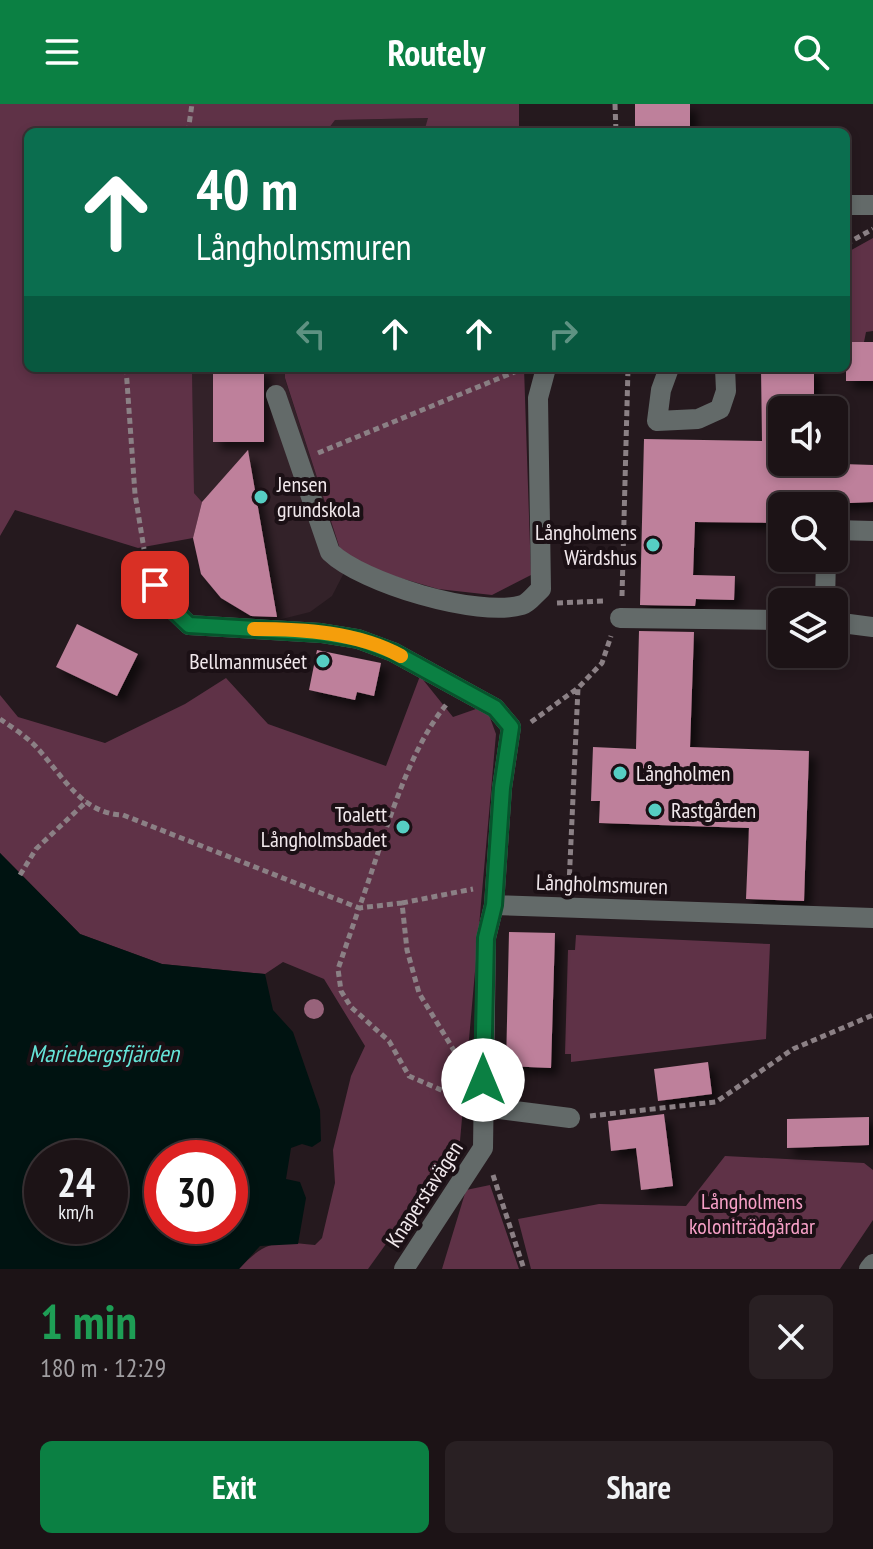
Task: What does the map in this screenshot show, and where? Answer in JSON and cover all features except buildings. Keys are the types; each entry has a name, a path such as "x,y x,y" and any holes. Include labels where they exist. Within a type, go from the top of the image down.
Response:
{"street":[{"path":"850,205 873,205"},
{"path":"276,395 330,552 345,566 436,597 490,608 524,604 541,589 538,398 545,372"},
{"path":"668,372 661,390 657,421 698,419 720,409 726,391 725,372"},
{"path":"848,530 873,531"},
{"path":"148,570 163,600 189,625 321,633 358,639 393,652 495,708 511,727 502,788 494,905"},
{"path":"621,609 768,619"},
{"path":"848,624 873,627"},
{"name":"Långholmsmuren","path":"494,905 873,918"},
{"name":"Knaperstavägen","path":"404,1269 483,1148 485,954 494,905"},
{"path":"484,1107 570,1118"},
{"path":"869,1269 873,1264"}],"path":[{"path":"615,104 616,128"},
{"path":"189,128 194,106"},
{"path":"850,242 873,229"},
{"path":"126,372 135,494 148,570"},
{"path":"298,461 515,372"},
{"path":"511,727 535,721 578,688 602,663 621,609 628,372"},
{"path":"524,604 621,609"},
{"path":"578,688 569,894 579,907"},
{"path":"436,1090 409,1076 389,1041 351,1007 341,991 338,969 429,725 460,689"},
{"path":"0,719 38,747 63,782 101,814 123,815 359,908 472,889"},
{"path":"20,875 36,849 87,801"},
{"path":"402,903 407,950 419,993 468,1073"},
{"path":"570,1118 716,1102 793,1049 873,1015"},
{"path":"483,1148 524,1269"}],"shaded area":[{"path":"429,118 425,128 329,128 335,120"},
{"name":"Jensen grundskola","path":"192,372 285,372 340,549 349,563 332,596 310,612 278,620 255,618 221,598 201,574 193,538 202,502 194,493"}],"green space":[{"path":"0,104 519,104 519,128 425,128 428,118 335,120 329,128 24,128 24,372 192,372 194,493 202,502 193,538 138,548 15,510 0,536"},
{"path":"873,238 873,331 866,332 864,342 850,342 850,251"},
{"path":"285,372 524,372 531,575 492,595 438,589 349,563 340,549"},
{"path":"420,676 453,717 476,709 489,715 496,734 460,1141 368,1269 239,1269 257,1252 272,1245 315,1245 322,1238 335,1183 333,1150 351,1076 365,1046 324,979 283,962 265,974 162,964 80,934 0,853 0,695 18,717 105,743 185,704 226,678 268,724 386,766"},
{"path":"576,935 770,944 766,1039 571,1062 571,1054 565,1054 568,950 575,950"},
{"name":"Långholmens koloniträdgårdar","path":"725,1156 864,1163 873,1170 873,1220 840,1269 531,1269 518,1219 599,1204 686,1206"},
{"path":"490,1185 519,1269 442,1269 466,1190"}],"water":[{"name":"Mariebergsfjärden","path":"0,853 80,934 162,964 265,974 273,1010 293,1032 320,1110 321,1141 312,1147 302,1144 291,1148 286,1179 300,1182 306,1198 298,1244 260,1246 239,1269 0,1269"}],"slow traffic":[{"path":"254,629 321,633 358,639 401,656"}],"place":[{"name":"Jensen grundskola","path":"261,497"},
{"name":"Långholmens Wärdshus","path":"653,545"},
{"name":"Bellmanmuséet","path":"323,661"},
{"name":"Långholmen","path":"620,773"},
{"name":"Rastgården","path":"655,810"},
{"name":"Toalett Långholmsbadet","path":"403,827"}],"route":[{"path":"155,585 163,600 189,625 321,633 358,639 393,652 495,708 511,727 502,788 494,905 486,938 483,1080"}]}
